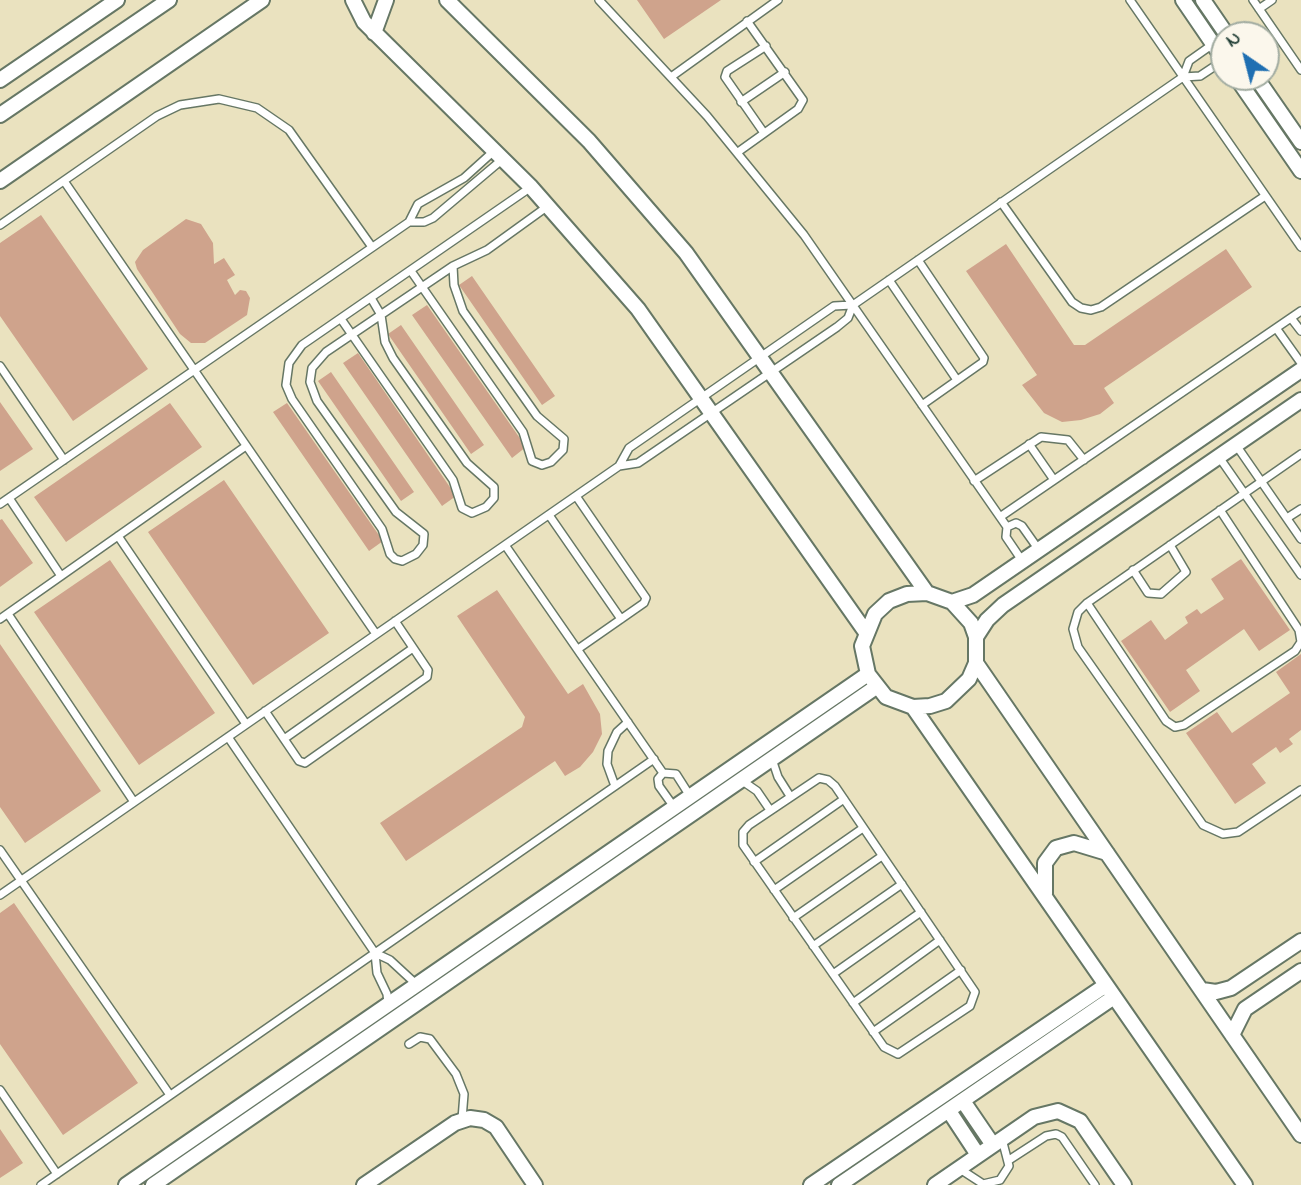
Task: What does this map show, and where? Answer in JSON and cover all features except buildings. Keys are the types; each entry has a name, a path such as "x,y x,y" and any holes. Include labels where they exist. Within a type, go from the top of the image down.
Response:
{"street":[{"path":"0,80 117,0"},
{"path":"0,115 169,0"},
{"path":"0,181 262,0"},
{"path":"353,0 364,22 374,33 531,187 638,309 865,631"},
{"path":"374,33 376,21 386,0"},
{"path":"447,0 530,80 646,204 701,273 762,357 927,593"},
{"path":"1183,0 1210,40"},
{"path":"1203,0 1217,21"},
{"path":"1246,91 1301,171"},
{"path":"1266,91 1301,142"},
{"path":"952,602 974,595 1301,370"},
{"path":"976,637 995,612 1301,400"},
{"path":"1128,489 1142,510"},
{"path":"927,593 952,602 971,624 976,637 976,663 969,679 952,696 930,706 913,707 886,697 872,681 862,646 865,631 875,614 889,601 907,594 927,593"},
{"path":"976,663 1301,1135"},
{"path":"153,1185 741,780 872,681"},
{"path":"125,1185 690,796 872,681"},
{"path":"913,707 1245,1185"},
{"path":"1046,897 1045,863 1056,848 1073,843 1107,853"},
{"path":"1202,990 1216,992 1231,988 1301,940"},
{"path":"1232,1035 1245,1009 1301,971"},
{"path":"839,1185 963,1101 1110,991"},
{"path":"811,1185 1110,991"},
{"path":"963,1101 998,1142"},
{"path":"948,1111 978,1155"},
{"path":"934,1185 1042,1113 1066,1112 1080,1121 1124,1185"},
{"path":"364,1185 462,1119 478,1118 496,1127 535,1185"}],"lane":[{"path":"599,0 738,152 804,235 1007,527 1006,537 1023,562"},
{"path":"671,77 778,0"},
{"path":"1130,0 1301,247"},
{"path":"1253,0 1301,70"},
{"path":"1259,9 1272,0"},
{"path":"738,152 802,103 801,94 747,22"},
{"path":"764,134 726,80 726,74 765,46"},
{"path":"1183,77 1189,61 1210,46"},
{"path":"619,466 629,448 834,306 853,305 1183,77 1200,76 1210,69"},
{"path":"741,103 785,72"},
{"path":"0,225 168,110 206,99 232,100 268,114 289,130 372,247"},
{"path":"0,504 409,222 418,204 499,154"},
{"path":"409,222 424,222 433,218 499,154"},
{"path":"64,181 376,634"},
{"path":"531,187 341,318 292,356 286,370 288,392 382,529 390,554 398,561 406,560 420,550 425,542 424,534 396,512 311,388 310,374 316,362 352,334 453,266 487,250 548,206"},
{"path":"1001,202 1072,302 1091,310 1101,307 1265,196"},
{"path":"918,260 983,354 983,362 922,405"},
{"path":"411,271 523,432 532,461 542,465 556,459 563,450 564,439 537,416 463,311 454,285 453,266"},
{"path":"889,281 957,380"},
{"path":"341,318 453,480 462,509 472,513 486,507 494,498 494,487 467,463 393,358 383,333 381,315 371,298"},
{"path":"0,895 619,466 638,463 841,325 853,305"},
{"path":"1000,517 1301,311"},
{"path":"1291,318 1301,331"},
{"path":"1276,328 1301,363"},
{"path":"0,366 64,460"},
{"path":"975,481 1041,437 1063,438 1072,444 1084,460"},
{"path":"1029,444 1054,480"},
{"path":"1236,445 1301,539"},
{"path":"0,620 246,446"},
{"path":"1301,454 1087,603 1074,623 1078,646 1203,825 1223,834 1238,832 1301,790"},
{"path":"1219,457 1301,575"},
{"path":"576,496 646,598 578,649"},
{"path":"9,498 61,576"},
{"path":"1287,519 1301,509"},
{"path":"1087,603 1166,721 1175,727 1184,725 1295,651 1301,642 1300,631 1220,510"},
{"path":"549,515 621,619"},
{"path":"1007,527 1016,523 1023,526 1039,550"},
{"path":"118,536 246,724"},
{"path":"505,545 663,773"},
{"path":"1133,570 1148,593 1160,594 1186,572 1170,545"},
{"path":"8,614 134,802"},
{"path":"265,711 299,761 305,763 429,674 395,621"},
{"path":"284,739 413,648"},
{"path":"615,786 607,764 608,751 617,732 628,723"},
{"path":"228,737 375,953 377,973 387,993 388,1003"},
{"path":"772,758 778,777 790,796"},
{"path":"41,1185 654,759"},
{"path":"663,773 676,774 690,796"},
{"path":"663,773 658,779 659,786 674,807"},
{"path":"819,778 832,782 844,800 975,992 970,1006 898,1054 886,1050 743,845 743,832 770,810 819,778"},
{"path":"741,780 757,792 770,810"},
{"path":"754,862 844,800"},
{"path":"774,890 863,828"},
{"path":"0,850 170,1095"},
{"path":"793,918 883,856"},
{"path":"813,946 902,884"},
{"path":"833,974 922,912"},
{"path":"853,1003 940,940"},
{"path":"375,953 390,960 416,984"},
{"path":"873,1032 961,970"},
{"path":"410,1044 420,1037 430,1038 456,1074 464,1094 462,1119"},
{"path":"0,1090 57,1174"},
{"path":"1009,1160 1046,1136 1056,1134 1062,1137 1094,1185"},
{"path":"959,1168 976,1184 989,1184 1000,1180 1007,1171 1009,1160 998,1142"}]}
